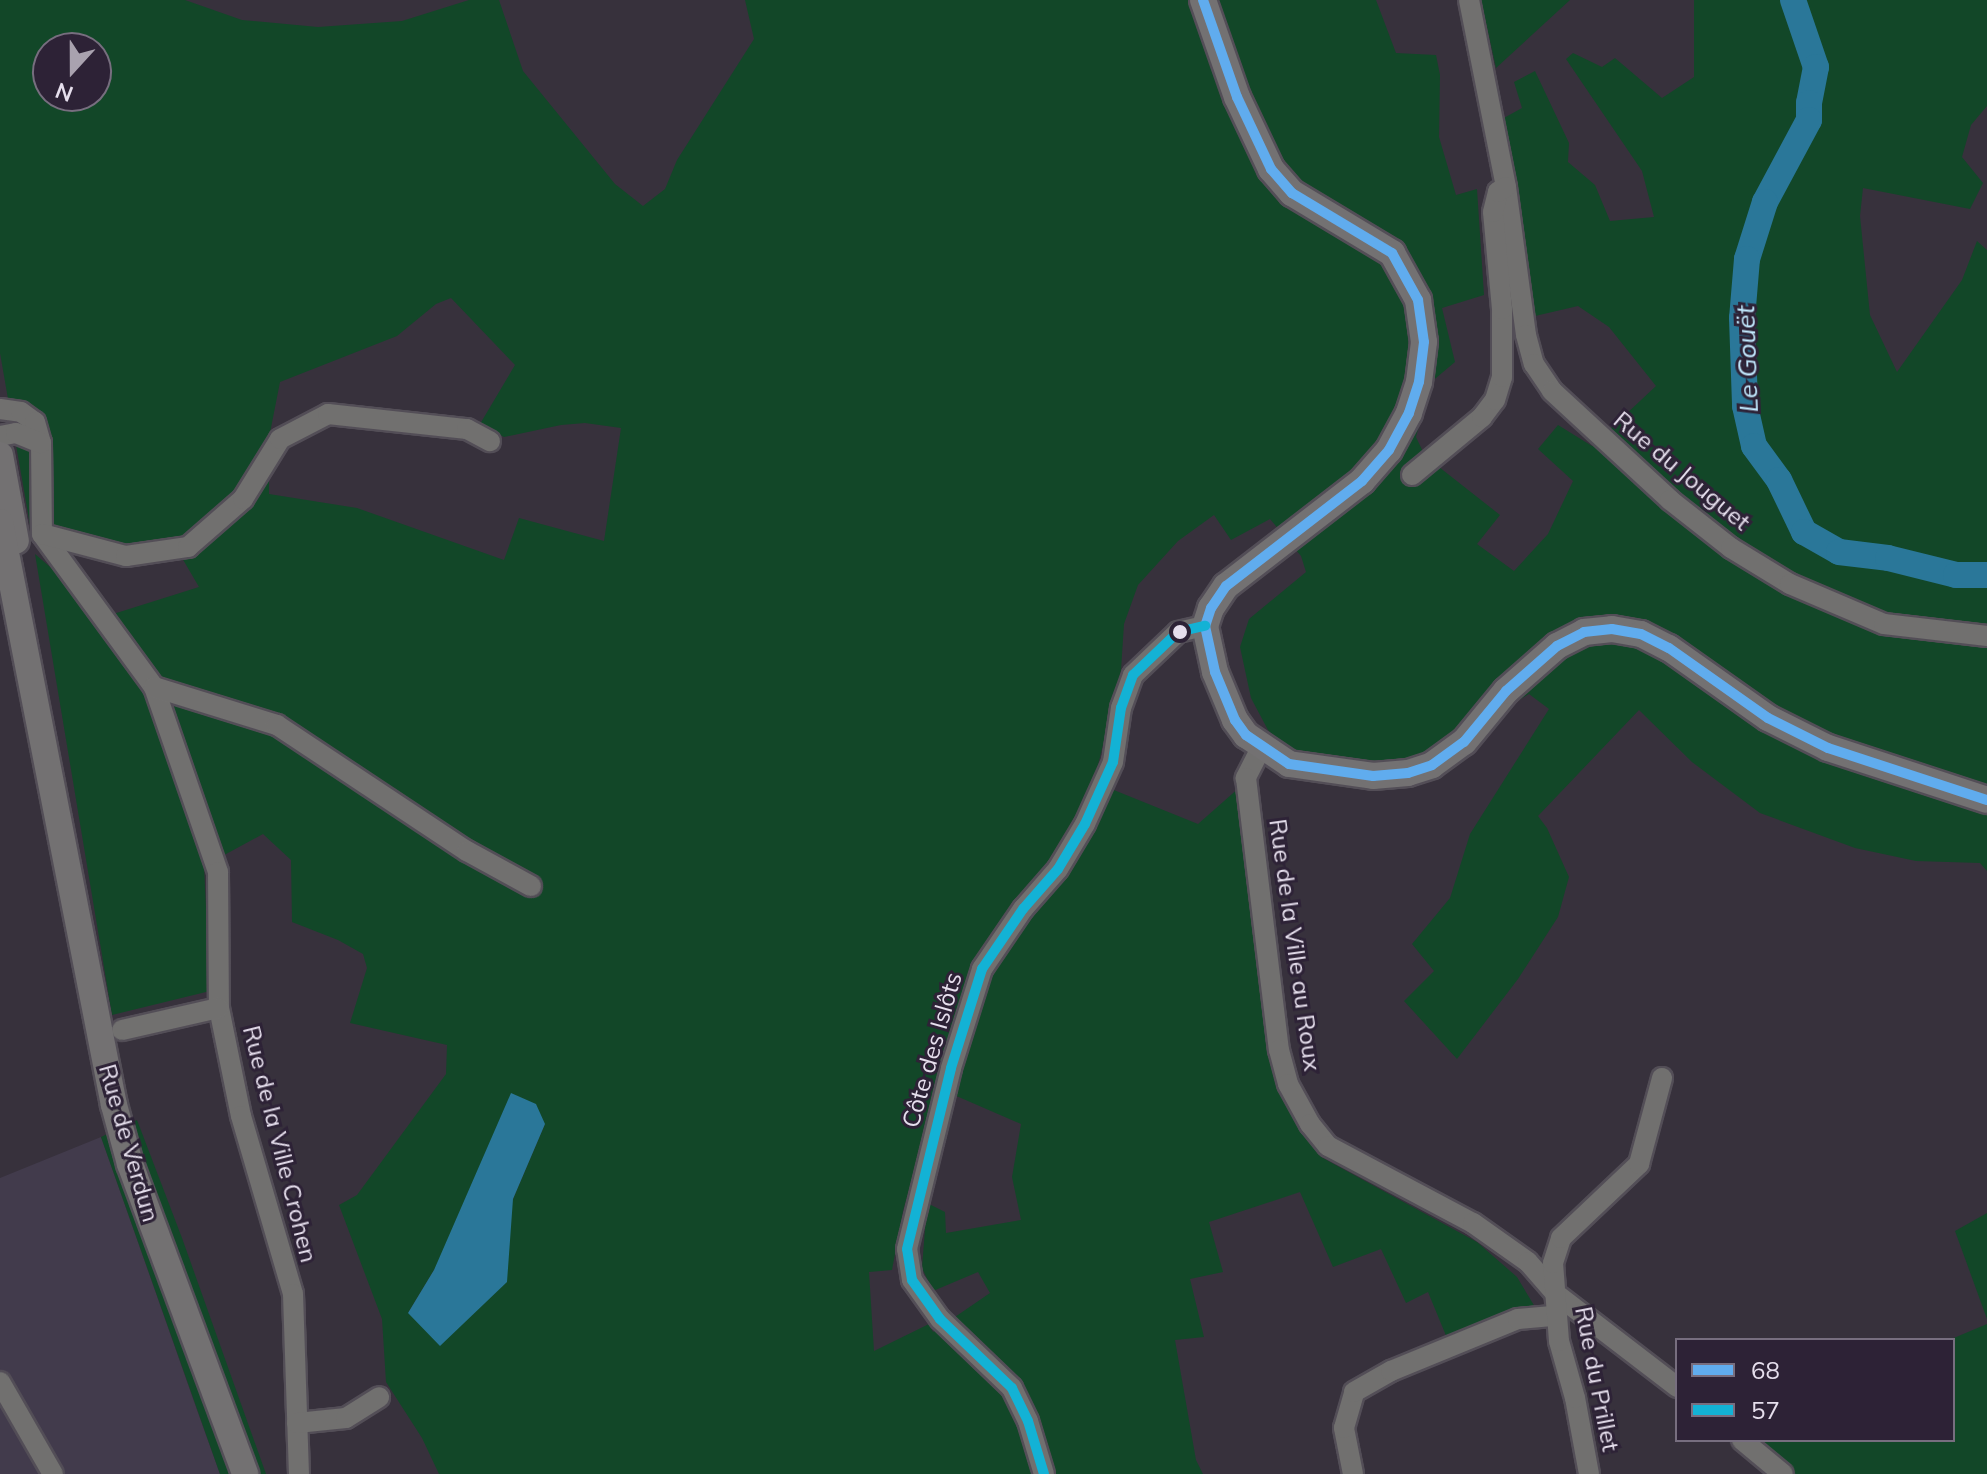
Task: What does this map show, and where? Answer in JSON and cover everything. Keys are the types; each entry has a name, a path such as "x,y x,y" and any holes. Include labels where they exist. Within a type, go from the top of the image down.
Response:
{"main road":[{"path":"1203,0 1237,97 1271,169 1292,193 1392,253 1418,300 1424,342 1419,382 1409,413 1389,450 1362,481 1226,586 1211,608 1205,626 1215,672 1235,720 1261,748 1289,764 1329,772 1373,776 1408,773 1432,765 1464,742 1506,691 1557,646 1584,632 1612,629 1641,634 1669,648 1768,718 1828,748 1987,800"},
{"name":"Rue de Verdun","path":"0,455 48,718 57,801"},
{"name":"Rue de Verdun","path":"0,522 38,724 57,801 100,1038 130,1164 245,1474"}],"street":[{"name":"Rue du Jouguet","path":"1469,0 1506,187 1526,335 1534,364 1552,391 1670,500 1731,548 1790,584 1884,624 1987,636"},
{"path":"1412,475 1482,417 1495,400 1502,377 1502,323 1493,212 1498,192 1506,187"},
{"path":"0,409 21,412 35,422 41,443 42,534 126,556 188,547 243,499 280,439 328,414 467,429 490,441"},
{"path":"0,436 16,433 41,443"},
{"name":"Rue de la Ville Crohen","path":"42,534 154,687 218,872 219,1008 241,1116 293,1294 299,1474"},
{"name":"Côte des Islôts","path":"1044,1474 1028,1421 1012,1388 940,1319 912,1280 907,1249 947,1082 982,969 1023,909 1058,869 1085,824 1113,762 1121,708 1133,675 1178,632 1205,626"},
{"path":"154,687 277,725 467,851 531,886"},
{"name":"Rue de la Ville au Roux","path":"1261,748 1246,778 1279,1050 1288,1084 1328,1146 1473,1223 1528,1262 1556,1294 1675,1385"},
{"path":"122,1030 219,1008"},
{"name":"Rue du Prillet","path":"1589,1474 1555,1316 1553,1263 1561,1238 1639,1164 1662,1078"},
{"path":"1353,1474 1344,1428 1354,1392 1391,1371 1518,1319 1555,1316"},
{"path":"0,1382 53,1474"},
{"path":"297,1423 346,1418 379,1397"},
{"path":"1744,1442 1783,1474"}],"shaded area":[{"path":"101,1137 220,1474 0,1474 0,1178"}],"green space":[{"path":"0,0 185,0 242,20 318,27 402,21 469,0 499,0 523,71 615,184 643,206 665,189 677,160 754,39 745,0 1376,0 1396,53 1436,55 1440,75 1439,137 1456,195 1477,189 1484,295 1442,308 1455,362 1430,383 1416,437 1425,456 1500,515 1477,544 1514,571 1548,534 1573,481 1538,449 1558,425 1592,446 1656,386 1609,327 1578,306 1535,316 1502,119 1522,108 1514,82 1535,71 1569,143 1568,162 1595,185 1610,221 1654,217 1642,171 1566,59 1573,53 1602,67 1615,58 1662,98 1694,77 1694,0 1987,0 1987,106 1971,125 1962,157 1983,183 1970,209 1863,188 1860,216 1870,315 1897,372 1962,280 1977,241 1987,250 1987,871 1980,863 1916,861 1855,848 1760,813 1692,762 1639,710 1538,816 1547,828 1569,877 1558,917 1518,979 1457,1059 1404,1001 1434,971 1412,944 1450,898 1470,834 1549,709 1529,694 1440,748 1413,759 1365,767 1332,762 1283,746 1268,730 1251,698 1240,647 1249,619 1306,572 1301,556 1270,519 1231,540 1214,515 1178,541 1138,585 1124,624 1121,670 1094,782 1198,824 1240,787 1273,1063 1295,1120 1321,1157 1477,1242 1517,1277 1544,1322 1454,1355 1428,1292 1406,1303 1381,1249 1333,1267 1300,1192 1209,1222 1223,1272 1190,1279 1204,1337 1175,1340 1196,1460 1203,1474 439,1474 422,1438 386,1382 382,1319 339,1205 357,1195 446,1074 447,1045 350,1023 367,968 363,954 338,940 292,922 291,860 263,834 204,866 210,991 112,1015 35,554 63,578 91,621 199,587 171,539 119,548 30,525 0,353","holes":["451,298 515,365 480,424 504,437 585,423 621,428 604,541 519,518 504,560 357,508 269,494 269,438 280,382 397,336 436,304","938,1088 1021,1124 1012,1177 1021,1220 946,1233 945,1212 927,1203 922,1268 933,1291 978,1272 990,1293 933,1332 929,1324 874,1351 869,1272 892,1270 903,1211","545,1124 513,1199 408,1313 434,1270"]},
{"path":"1481,0 1570,0 1496,68"},
{"path":"137,1120 266,1474 220,1474 101,1137"},
{"path":"1987,1213 1987,1319 1955,1231"},
{"path":"1987,1324 1987,1474 1762,1474 1776,1466 1753,1442 1955,1442 1954,1338"}],"water":[{"path":"511,1093 536,1104 545,1124 513,1199 507,1282 440,1346 408,1313 434,1270"}],"waterway":[{"name":"Le Gouët","path":"1793,0 1816,67 1809,120 1765,202 1747,259 1742,318 1745,406 1754,446 1779,480 1804,532 1839,552 1888,558 1956,575 1987,575"}],"transit line":[{"name":"68","path":"1203,0 1237,97 1271,169 1292,193 1392,253 1418,300 1424,342 1419,382 1409,413 1389,450 1362,481 1226,586 1211,608 1205,626 1215,672 1235,720 1246,735 1289,764 1373,776 1408,773 1432,765 1464,742 1506,691 1557,646 1584,632 1612,629 1641,634 1669,648 1768,718 1828,748 1987,800"},
{"name":"57","path":"1044,1474 1028,1421 1012,1388 940,1319 912,1280 907,1249 951,1068 982,969 1023,909 1058,869 1085,824 1113,762 1121,708 1133,675 1178,632 1205,626"}]}
